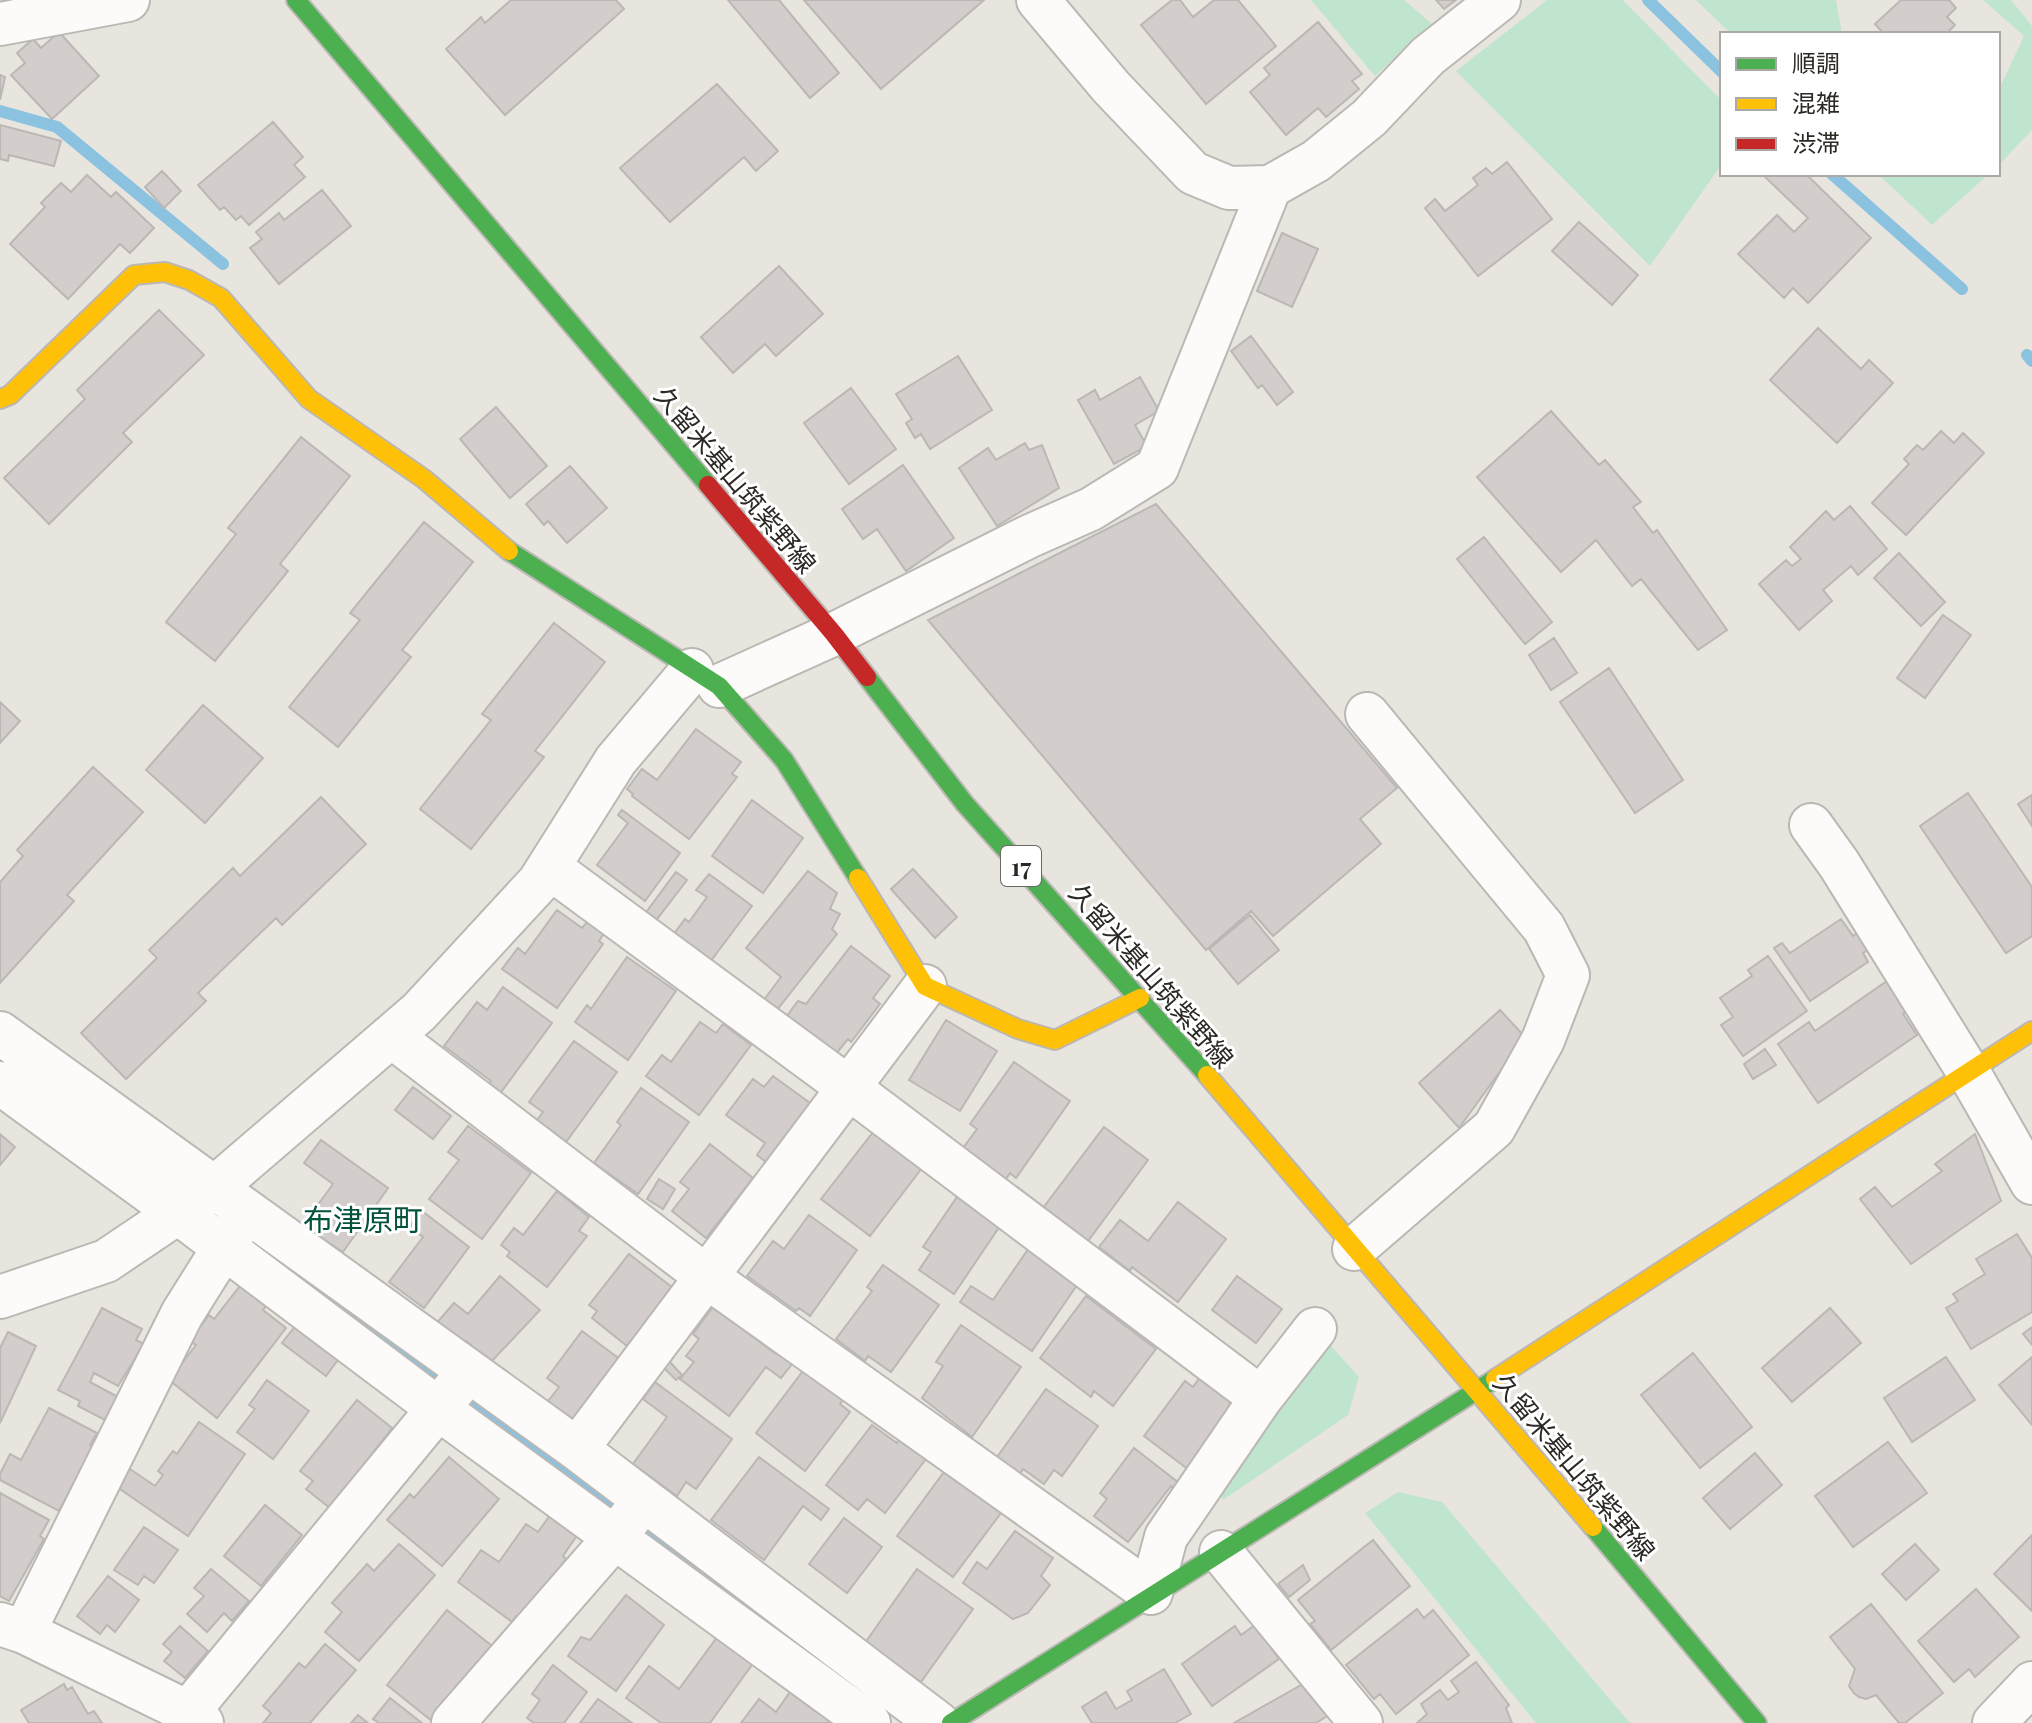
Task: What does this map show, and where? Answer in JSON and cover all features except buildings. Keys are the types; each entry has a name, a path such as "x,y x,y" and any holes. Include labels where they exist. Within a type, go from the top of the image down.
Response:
{"street":[{"path":"0,24 128,0"},
{"name":"久留米基山筑紫野線","path":"296,0 834,634 965,804 1140,998 1478,1390 1757,1723"},
{"path":"1038,0 1111,87 1193,173 1229,188 1270,187 1316,161 1369,118 1428,56 1499,0"},
{"path":"0,1297 106,1261 177,1212 230,1200 391,1036 419,1012 550,868 616,760 706,678 834,634 1030,536 1091,509 1157,468 1270,187"},
{"path":"0,399 10,395 134,275 165,272 189,280 221,298 309,399 424,479 517,557 706,678 784,760 925,986 1018,1029 1055,1040 1140,998"},
{"path":"1354,1249 1494,1128 1543,1040 1568,975 1544,928 1367,714"},
{"path":"1811,825 1839,864 1969,1073 2032,1183"},
{"path":"550,868 1261,1398"},
{"path":"577,1449 925,986"},
{"path":"951,1723 1151,1593 1478,1390 2032,1031"},
{"path":"0,1033 577,1449 938,1723"},
{"path":"391,1036 707,1277 1151,1593"},
{"path":"0,1083 869,1723"},
{"path":"230,1200 224,1247 182,1314 12,1628 195,1718 468,1371"},
{"path":"1151,1593 1166,1537 1261,1398 1315,1329"},
{"path":"453,1723 616,1536 643,1500"},
{"path":"1221,1552 1356,1721"},
{"path":"1994,1723 2032,1683"}],"green space":[{"path":"1311,0 1404,0 1432,24 1375,76"},
{"path":"1547,0 1623,0 1720,99 1720,167 1650,266 1456,71"},
{"path":"1696,0 1836,0 1842,32 1729,32"},
{"path":"1983,0 2011,0 2032,26 2032,130 2000,164 2000,84 2024,36"},
{"path":"1880,176 1987,176 1932,225"},
{"path":"1326,1340 1359,1377 1348,1415 1223,1500 1216,1490"},
{"path":"1398,1492 1442,1502 1630,1723 1536,1723 1365,1513"}],"waterway":[{"path":"1648,0 1720,70"},
{"path":"0,111 57,127 223,264"},
{"path":"1834,176 1962,289"},
{"path":"2027,355 2032,361"},
{"path":"296,1275 442,1382"},
{"path":"470,1402 616,1509"},
{"path":"643,1528 747,1604"}],"traffic: fast":[{"path":"296,0 708,485"},
{"path":"509,551 719,686 784,760 858,878"},
{"path":"867,677 965,804 1207,1075"},
{"path":"951,1723 1495,1379"},
{"path":"1593,1527 1757,1723"}],"traffic: slow":[{"path":"0,399 10,395 134,275 165,272 189,280 221,298 309,399 424,479 509,551"},
{"path":"858,878 925,986 1018,1029 1055,1040 1140,998"},
{"path":"1495,1379 2032,1031"},
{"path":"1207,1075 1593,1527"}],"traffic: jam":[{"path":"708,485 867,677"}],"district":[{"name":"布津原町","path":"363,1219"}]}
